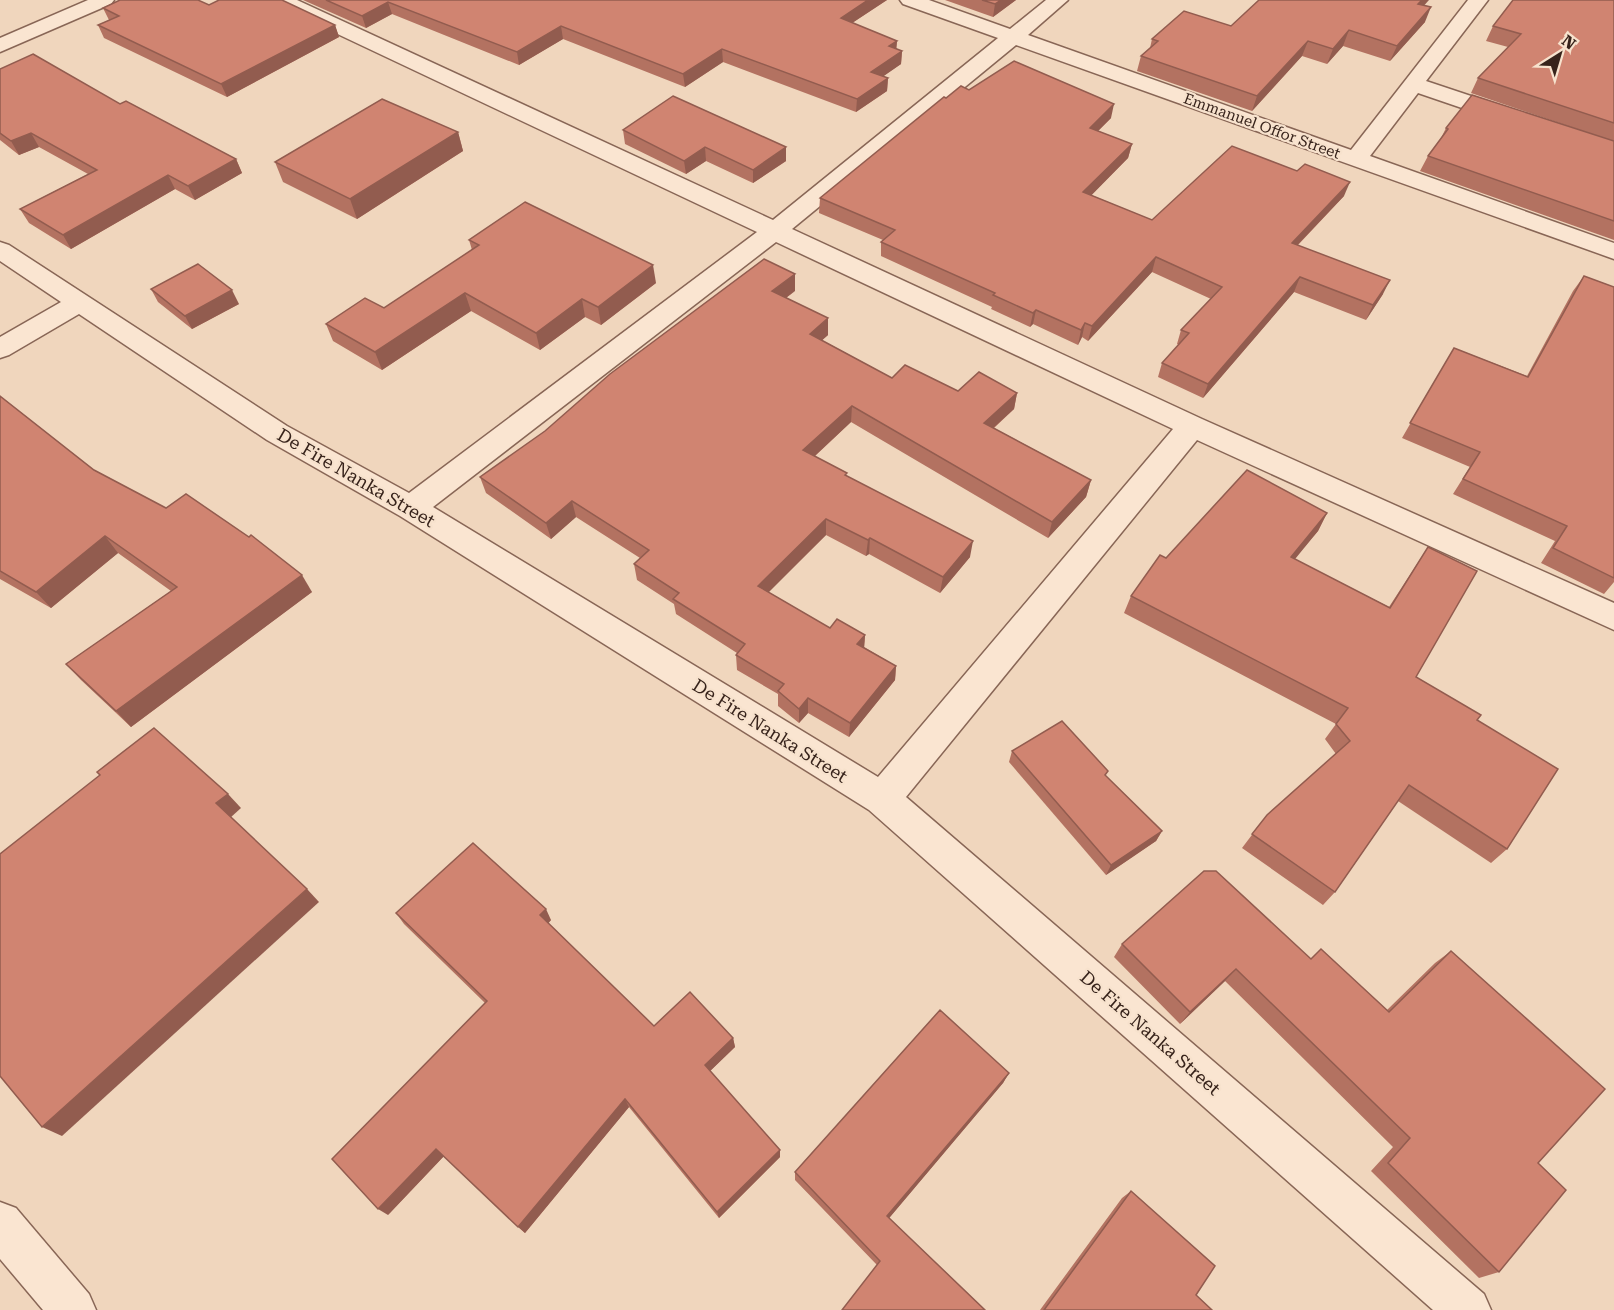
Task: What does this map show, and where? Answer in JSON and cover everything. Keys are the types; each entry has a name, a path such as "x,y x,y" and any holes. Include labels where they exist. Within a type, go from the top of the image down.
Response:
{"street":[{"path":"0,46 104,0"},
{"path":"281,0 1192,426 1614,617"},
{"name":"Emmanuel Offor Street","path":"910,0 1614,251"},
{"path":"411,508 776,230 1058,0"},
{"path":"1355,160 1478,0"},
{"path":"1413,84 1525,122"},
{"name":"De Fire Nanka Street","path":"0,250 277,433 411,508 882,799 1468,1310"},
{"path":"0,349 81,303"},
{"path":"882,799 1192,426"},
{"path":"0,1224 73,1310"}],"building":[{"path":"120,0 198,0 209,5 219,0 282,0 335,25 221,84 98,25 119,16 103,8"},
{"path":"326,0 868,0 841,18 897,41 889,46 902,51 871,72 888,78 857,99 722,49 683,74 561,26 517,52 388,2 362,16"},
{"path":"982,0 1001,0 995,4"},
{"path":"1259,0 1422,0 1418,4 1431,7 1397,46 1349,30 1333,49 1308,41 1257,96 1141,56 1158,41 1152,39 1184,11 1231,26"},
{"path":"1513,0 1614,0 1614,123 1478,78 1521,34 1493,26"},
{"path":"33,54 120,104 126,101 236,159 188,186 168,175 63,235 20,209 97,170 31,133 11,141 0,133 0,69"},
{"path":"1014,61 1114,104 1090,128 1132,144 1083,192 1152,220 1232,146 1297,171 1305,164 1350,182 1292,243 1390,280 1373,305 1300,277 1208,384 1162,363 1189,333 1181,330 1222,287 1156,257 1092,326 1085,323 1081,330 1036,310 1033,313 993,295 995,293 881,242 895,230 820,198 944,97 946,98 961,86 969,90"},
{"path":"1472,95 1614,141 1614,221 1428,156"},
{"path":"673,96 786,147 753,170 705,147 684,161 623,130"},
{"path":"382,99 458,132 350,199 275,162"},
{"path":"525,202 653,265 598,307 582,299 536,333 465,293 375,352 326,324 365,298 384,308 479,245 469,240"},
{"path":"764,259 795,274 772,291 828,318 810,334 892,378 905,365 958,391 979,372 1017,393 984,423 1091,480 1052,522 852,406 803,450 847,473 845,475 973,541 943,577 870,538 868,540 826,519 758,586 830,628 837,619 865,635 857,644 896,666 850,723 808,698 799,709 778,691 784,684 736,655 745,644 673,599 679,593 634,564 649,550 572,501 546,523 480,477 545,431 610,374"},
{"path":"198,264 232,290 185,316 151,289"},
{"path":"1584,276 1614,287 1614,578 1553,548 1567,526 1463,479 1480,452 1410,423 1454,348 1528,377"},
{"path":"0,396 94,470 166,508 186,494 249,537 251,535 302,575 116,711 66,664 177,587 105,536 36,592 0,571"},
{"path":"1247,470 1327,513 1291,557 1390,608 1428,547 1477,571 1416,677 1481,715 1477,720 1558,769 1507,849 1409,785 1335,892 1252,834 1267,815 1350,741 1336,724 1348,708 1131,596 1160,555 1166,558"},
{"path":"1062,721 1108,771 1105,775 1162,831 1111,865 1012,751"},
{"path":"154,728 228,794 216,803 307,889 42,1127 0,1076 0,854 100,775 97,772"},
{"path":"473,843 546,909 540,915 654,1026 690,992 733,1038 705,1065 780,1150 717,1212 625,1099 518,1227 436,1149 378,1209 332,1159 487,1001 396,913"},
{"path":"1204,871 1216,871 1311,959 1321,949 1389,1012 1451,951 1605,1089 1538,1163 1566,1190 1499,1272 1388,1163 1410,1138 1236,969 1190,1012 1122,944"},
{"path":"940,1010 1009,1073 887,1216 985,1310 842,1310 880,1261 795,1172"},
{"path":"1131,1191 1215,1266 1196,1295 1212,1310 1044,1310"}]}
